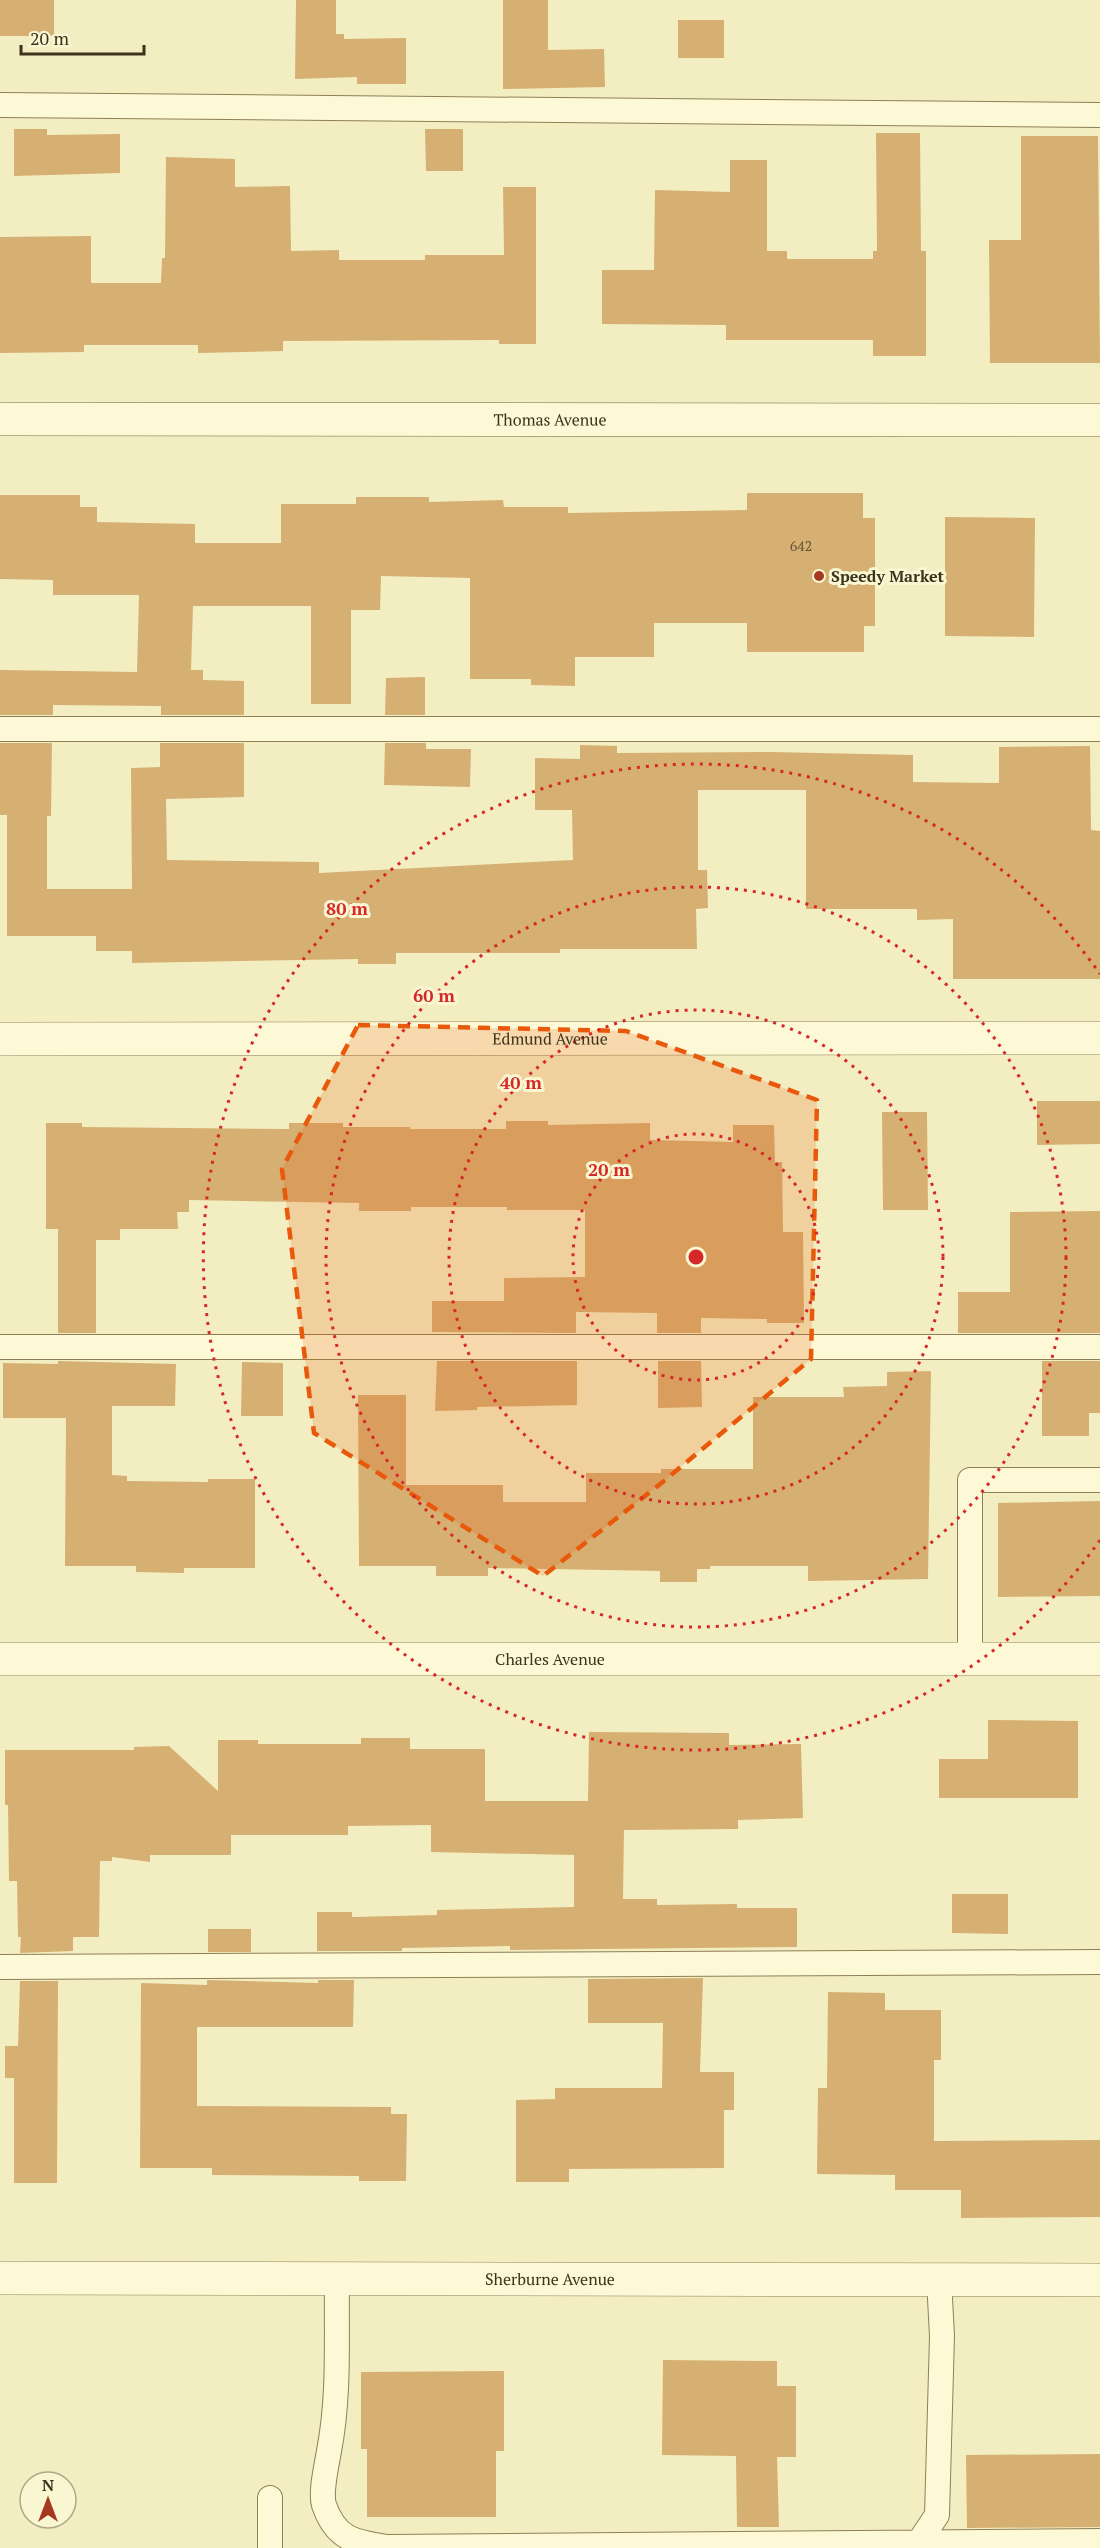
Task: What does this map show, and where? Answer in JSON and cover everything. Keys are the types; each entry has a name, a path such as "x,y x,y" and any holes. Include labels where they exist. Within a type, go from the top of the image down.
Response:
{"street":[{"name":"Thomas Avenue","path":"0,419 1100,420"},
{"name":"Edmund Avenue","path":"0,1039 1100,1038"},
{"name":"Charles Avenue","path":"0,1659 1100,1659"},
{"name":"Sherburne Avenue","path":"0,2278 1100,2280"}],"lane":[{"path":"0,105 1100,115"},
{"path":"0,729 1100,729"},
{"path":"0,1347 1100,1347"},
{"path":"970,1658 970,1480 1100,1480"},
{"path":"0,1967 1100,1962"},
{"path":"337,2277 335,2414 325,2473 323,2503 336,2527 352,2541 387,2547 919,2545 1100,2541"},
{"path":"919,2545 937,2515 942,2336 939,2279"},
{"path":"270,2498 270,2548"}],"highlighted area":[{"path":"358,1025 626,1031 817,1100 811,1359 659,1485 543,1576 314,1433 282,1169"}],"building":[{"path":"0,0 54,0 54,36 0,36"},
{"path":"296,0 336,0 336,34 344,34 344,39 406,38 406,84 357,84 357,77 295,79"},
{"path":"503,0 548,0 548,50 604,49 605,87 503,89"},
{"path":"678,20 724,20 724,58 678,58"},
{"path":"14,129 47,129 47,135 120,134 120,173 14,176"},
{"path":"425,129 463,129 463,171 426,171"},
{"path":"876,133 920,133 921,251 926,251 926,356 873,356 873,340 726,340 726,325 602,324 602,270 654,270 655,190 730,192 730,160 767,160 767,251 787,251 787,259 873,259 873,251 877,251"},
{"path":"1021,136 1098,136 1100,363 990,363 989,240 1021,240"},
{"path":"166,157 235,159 235,187 290,186 291,251 339,250 339,260 425,260 425,255 504,255 503,187 536,187 536,344 499,344 499,340 283,341 283,351 198,353 198,345 84,345 84,352 0,353 0,237 91,236 91,283 161,283 162,258 165,258"},
{"path":"747,493 863,493 863,518 875,518 875,626 864,626 864,652 747,652 747,623 654,623 654,657 575,657 575,686 531,685 531,679 470,679 470,578 381,576 380,610 351,610 351,704 311,704 311,606 193,606 191,670 203,670 203,680 244,681 244,715 161,715 161,706 53,705 53,715 0,715 0,670 137,672 139,595 53,595 53,580 0,579 0,495 80,495 80,507 97,507 97,522 195,524 195,543 281,543 281,504 356,504 356,497 429,497 429,502 503,500 504,507 568,507 568,513 747,510"},
{"path":"945,517 1035,518 1034,637 945,636"},
{"path":"425,677 425,715 385,715 386,678"},
{"path":"0,743 52,743 51,816 47,816 47,889 132,889 131,768 160,767 160,743 244,743 244,797 166,799 167,860 319,862 319,873 573,860 572,810 535,810 535,758 580,759 580,745 617,746 617,753 772,752 913,755 913,782 999,783 999,747 1090,746 1091,830 1100,831 1100,979 953,979 953,919 917,920 917,909 806,909 806,790 698,790 698,870 707,870 708,908 696,909 697,949 560,949 560,953 396,953 396,964 358,964 358,959 132,963 132,951 96,951 96,936 7,936 7,815 0,815"},
{"path":"385,743 426,743 426,749 471,749 470,787 384,785"},
{"path":"1037,1101 1100,1101 1100,1144 1037,1145"},
{"path":"882,1112 927,1112 928,1210 883,1210"},
{"path":"506,1121 548,1121 548,1125 650,1123 650,1140 733,1142 733,1125 774,1125 775,1162 782,1162 783,1232 803,1232 804,1323 767,1323 767,1319 701,1318 701,1333 657,1333 657,1313 576,1312 576,1333 432,1332 432,1301 504,1301 504,1278 585,1277 585,1210 411,1207 411,1211 359,1211 359,1203 189,1200 189,1212 177,1212 178,1229 120,1229 120,1240 96,1240 96,1333 58,1333 58,1229 46,1229 46,1123 82,1123 82,1127 289,1129 289,1123 343,1123 343,1127 506,1129"},
{"path":"1100,1211 1100,1333 958,1333 958,1292 1010,1292 1010,1212"},
{"path":"58,1361 176,1364 175,1406 112,1406 112,1475 127,1476 127,1481 208,1482 208,1479 255,1479 255,1568 184,1568 184,1573 136,1572 136,1566 65,1566 66,1418 3,1418 3,1363 58,1364"},
{"path":"437,1361 577,1361 577,1405 477,1407 477,1410 435,1411"},
{"path":"658,1361 701,1361 702,1407 658,1408"},
{"path":"1042,1361 1100,1361 1100,1413 1089,1413 1089,1436 1042,1436"},
{"path":"242,1362 283,1363 283,1416 241,1416"},
{"path":"931,1371 928,1579 808,1581 808,1566 710,1566 710,1569 697,1569 697,1582 660,1582 660,1571 488,1568 488,1576 436,1576 436,1566 359,1566 358,1395 406,1395 406,1485 503,1485 503,1502 586,1502 586,1473 661,1473 661,1469 753,1469 753,1397 844,1397 843,1387 887,1386 887,1372"},
{"path":"1100,1501 1100,1596 998,1597 998,1503"},
{"path":"988,1720 1078,1721 1078,1798 939,1798 939,1759 988,1759"},
{"path":"589,1732 729,1733 729,1745 801,1744 803,1818 738,1820 738,1829 624,1830 623,1899 657,1899 657,1905 737,1904 737,1908 797,1908 797,1947 510,1950 510,1946 402,1948 402,1951 317,1951 317,1912 352,1912 352,1917 437,1915 437,1910 574,1907 574,1855 431,1852 431,1825 348,1826 348,1835 231,1835 231,1855 150,1855 150,1862 112,1857 112,1861 100,1861 99,1937 73,1937 73,1951 20,1953 17,1881 9,1881 5,1750 134,1750 134,1747 169,1746 218,1791 218,1740 258,1740 258,1744 361,1744 361,1738 410,1738 410,1749 485,1749 485,1801 588,1801"},
{"path":"952,1894 1008,1894 1008,1934 952,1933"},
{"path":"208,1929 251,1929 251,1952 208,1952"},
{"path":"703,1978 700,2072 734,2072 734,2110 724,2110 724,2168 569,2169 569,2182 516,2182 516,2100 555,2099 555,2088 662,2088 663,2023 588,2023 588,1979"},
{"path":"207,1980 318,1983 318,1980 354,1980 353,2027 197,2027 197,2106 391,2107 391,2114 407,2114 406,2181 359,2181 359,2176 212,2175 212,2168 140,2168 141,1983 207,1985"},
{"path":"20,1981 58,1981 57,2183 14,2183 14,2078 5,2078 5,2046 18,2046"},
{"path":"828,1992 885,1993 885,2010 941,2010 941,2060 934,2060 934,2141 1100,2140 1100,2217 961,2218 961,2190 895,2190 895,2175 817,2174 818,2088 827,2088"},
{"path":"663,2360 777,2361 777,2386 796,2386 796,2457 777,2457 779,2527 737,2527 736,2456 662,2455"},
{"path":"504,2371 504,2451 496,2451 496,2517 367,2517 367,2449 361,2449 361,2372"},
{"path":"1100,2454 1100,2527 967,2528 966,2455"}],"place":[{"name":"Speedy Market","path":"819,576"}]}
